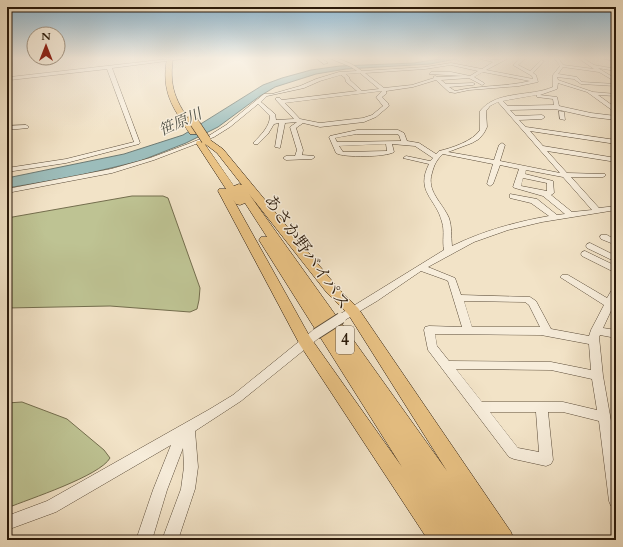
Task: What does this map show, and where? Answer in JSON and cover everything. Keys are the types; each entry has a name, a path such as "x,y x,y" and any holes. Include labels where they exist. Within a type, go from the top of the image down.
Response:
{"highway":[{"name":"あさか野バイパス","path":"168,84 175,104 189,120 199,139 461,540"},
{"name":"あさか野バイパス","path":"189,120 199,139 483,540"},
{"path":"199,139 220,151 332,290 347,315 503,540"},
{"path":"199,139 310,337 441,540"}],"street":[{"path":"7,170 66,161 136,144 115,84"},
{"path":"300,120 271,102 266,95 272,95 309,84"},
{"path":"352,84 361,92"},
{"path":"376,84 384,90"},
{"path":"7,191 94,175 152,159 212,136 271,102 319,98 413,86 421,84"},
{"path":"442,84 444,86 507,86 521,84"},
{"path":"482,86 485,84"},
{"path":"507,86 510,84"},
{"path":"449,252 447,246 448,231 446,219 426,186 426,179 434,160 441,152 471,141 480,135 484,129 482,113 484,109 492,103 553,89 556,84"},
{"path":"570,84 591,92 616,95"},
{"path":"599,84 616,85"},
{"path":"302,86 319,98"},
{"path":"273,121 300,120 327,125 364,120 374,116 386,106 386,104 379,97 384,93 384,90"},
{"path":"591,92 615,110"},
{"path":"534,94 555,98 563,119"},
{"path":"256,143 266,133 273,121 273,115 269,113 265,106 271,102 272,95"},
{"path":"500,101 597,211"},
{"path":"507,108 559,110 577,112 591,118 616,118"},
{"path":"537,112 559,110"},
{"path":"516,118 542,118"},
{"path":"298,158 300,150 293,128 300,120"},
{"path":"278,147 280,130 283,121"},
{"path":"7,128 26,127"},
{"path":"525,129 616,142"},
{"path":"388,142 391,152 343,154 338,152 332,137 333,135 364,132 398,132 402,134 404,142"},
{"path":"335,144 404,142 417,144 434,160"},
{"path":"490,184 502,145"},
{"path":"542,148 616,160"},
{"path":"441,152 497,163 522,171 547,180 551,182 550,193 544,194 517,187 522,171"},
{"path":"286,158 312,157"},
{"path":"406,158 434,160"},
{"path":"522,171 566,175 603,175"},
{"path":"544,194 572,216"},
{"path":"513,196 534,201 556,218"},
{"path":"7,523 51,507 175,436 237,398 310,337 470,240 516,225 616,208"},
{"path":"604,237 616,243"},
{"path":"616,259 588,250 616,270"},
{"path":"422,268 432,273 447,276 452,280 468,330"},
{"path":"565,278 583,287 609,304"},
{"path":"616,290 595,335 597,376 604,417 612,445 616,501"},
{"path":"458,298 526,299 533,303 547,331"},
{"path":"542,407 546,460 514,453 432,347 429,330 547,331 595,335 616,334"},
{"path":"445,365 551,366 597,376"},
{"path":"479,407 564,408 604,417"},
{"path":"170,540 188,489 191,467 188,428"},
{"path":"144,540 160,490 177,447 177,440 175,436"}],"green space":[{"path":"132,196 163,196 168,198 200,288 197,309 190,312 110,306 7,308 7,218"},
{"path":"22,402 67,419 104,450 110,458 104,465 79,479 7,508 7,403"}],"water":[{"path":"267,84 286,84 275,87 260,96 218,127 186,143 140,161 73,177 7,188 7,178 124,154 183,135"}],"water label":[{"name":"笹原川","path":"180,122"}]}
